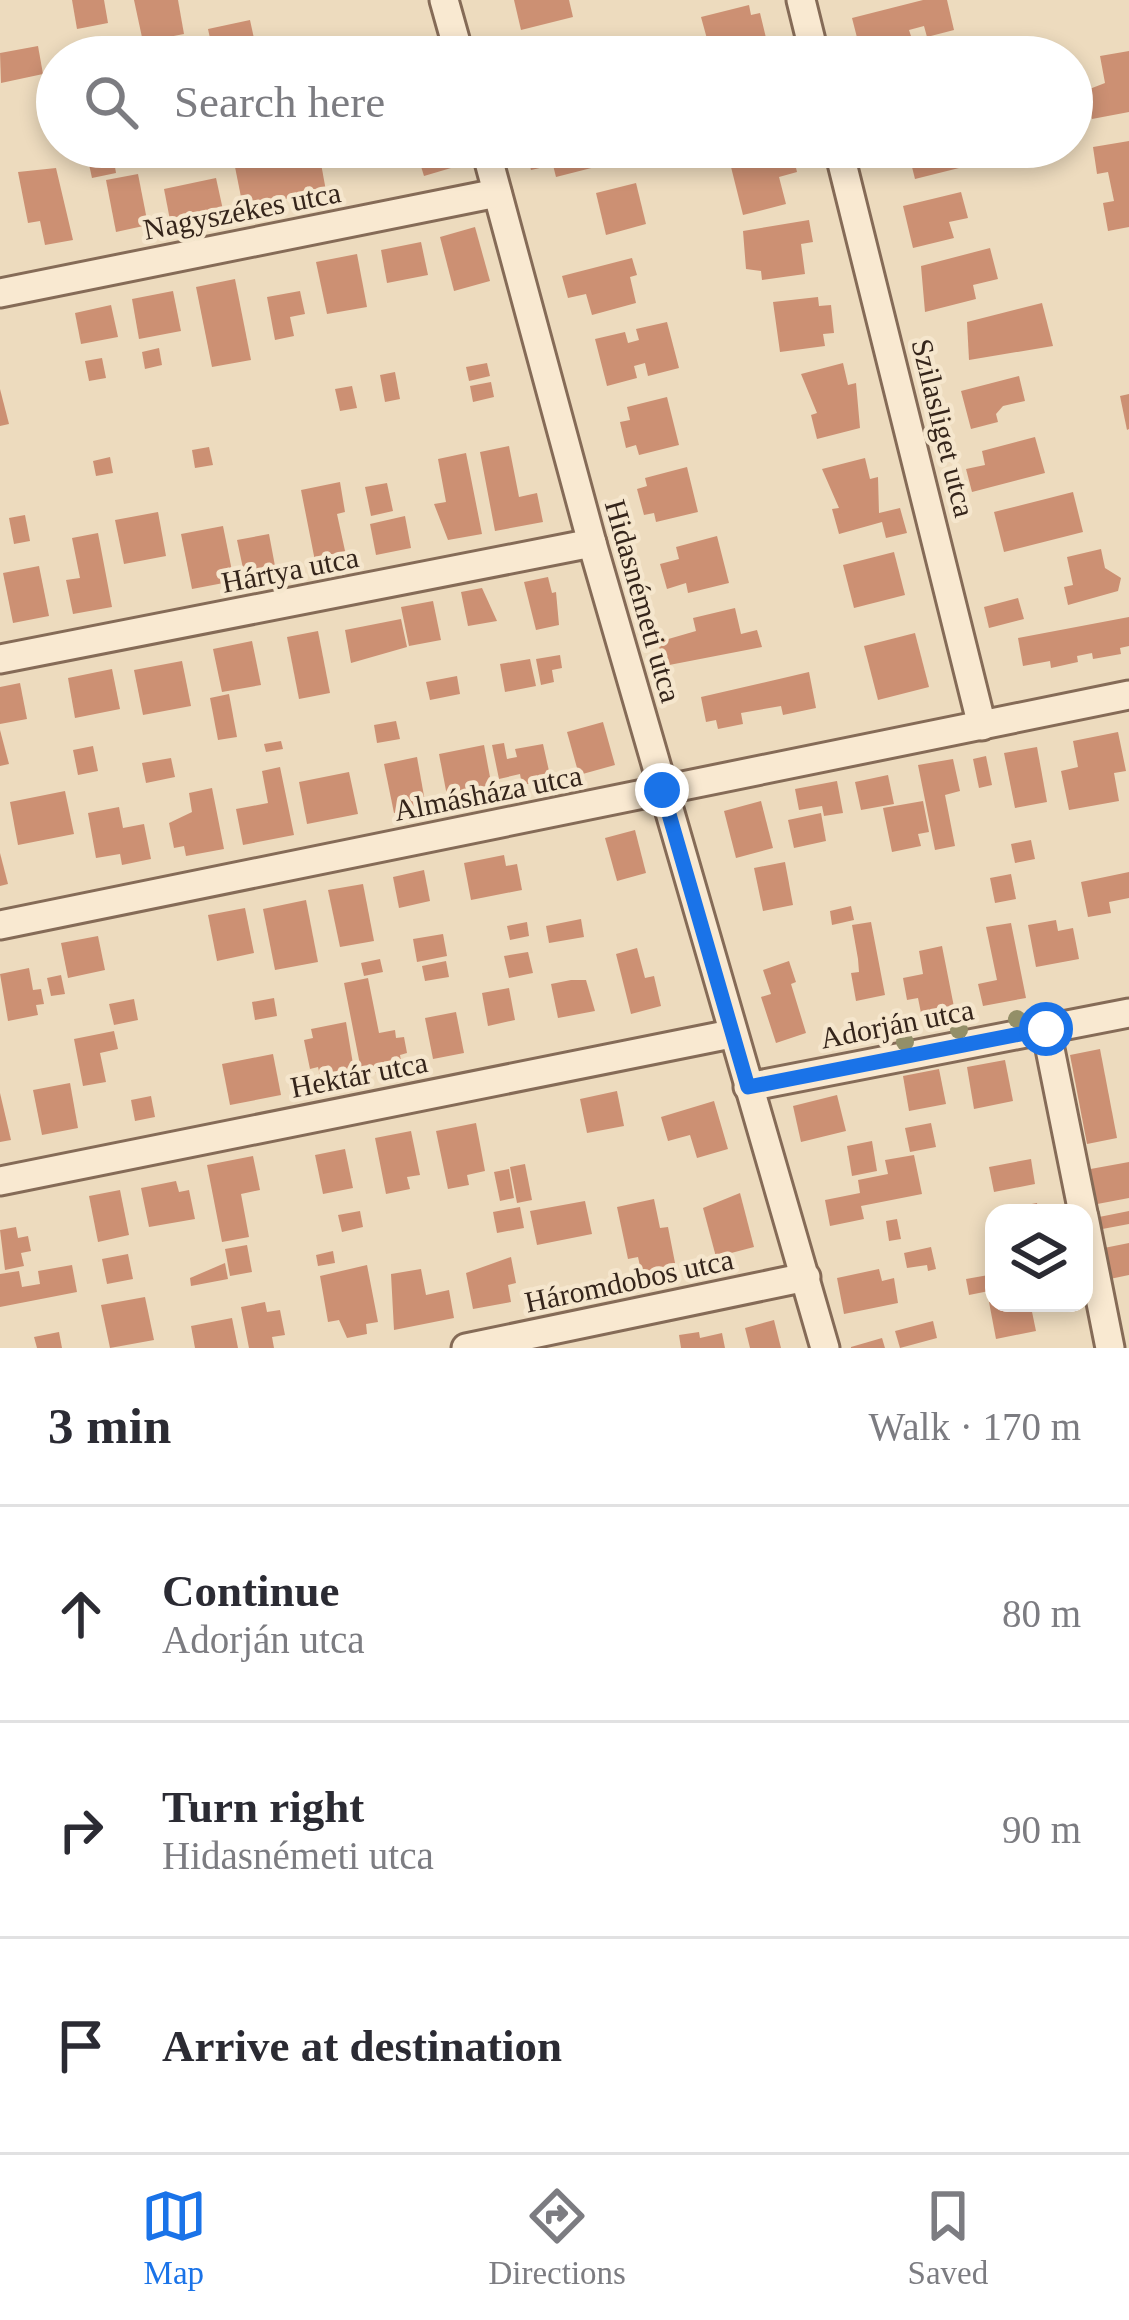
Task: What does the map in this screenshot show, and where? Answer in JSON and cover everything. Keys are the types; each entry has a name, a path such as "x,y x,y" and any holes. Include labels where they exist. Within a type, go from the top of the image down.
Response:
{"street":[{"path":"444,0 454,36"},
{"path":"801,0 810,36"},
{"name":"Hidasnémeti utca","path":"490,168 731,1034 826,1348"},
{"name":"Szilasliget utca","path":"843,168 982,725"},
{"name":"Nagyszékes utca","path":"0,293 497,193"},
{"name":"Hártya utca","path":"0,659 592,543"},
{"name":"Almásháza utca","path":"0,925 1129,695"},
{"name":"Adorján utca","path":"748,1087 1129,1013"},
{"path":"1046,1029 1081,1204"},
{"name":"Hektár utca","path":"0,1181 731,1034"},
{"path":"1093,1264 1110,1348"},
{"name":"Háromdobos utca","path":"466,1348 806,1277"}],"building":[{"path":"72,0 104,0 108,23 77,29"},
{"path":"134,0 178,0 184,34 142,36"},
{"path":"514,0 569,0 573,17 521,30"},
{"path":"923,0 947,0 954,30 927,36 924,26 909,30 911,36 857,36 852,18"},
{"path":"749,5 751,15 760,13 766,36 706,36 701,17"},
{"path":"250,20 253,36 210,36 208,29"},
{"path":"36,46 36,76 1,83 0,53"},
{"path":"1129,51 1129,112 1093,119 1093,88 1105,83 1100,56"},
{"path":"1129,141 1129,227 1108,231 1103,203 1114,201 1108,172 1097,174 1093,147"},
{"path":"56,168 73,240 45,245 40,221 28,223 18,172"},
{"path":"90,168 115,168 116,173 92,178"},
{"path":"235,168 322,168 326,191 243,207"},
{"path":"422,168 451,168 424,176"},
{"path":"554,168 591,168 556,177"},
{"path":"731,168 796,168 797,172 779,177 786,204 743,215"},
{"path":"912,168 959,168 915,179"},
{"path":"138,174 148,225 116,232 106,180"},
{"path":"216,178 223,210 170,220 164,189"},
{"path":"636,183 646,224 606,235 596,193"},
{"path":"961,192 968,218 949,222 954,238 913,248 903,206"},
{"path":"809,220 813,242 801,244 805,274 762,280 761,271 746,269 743,231"},
{"path":"475,227 490,281 454,291 440,237"},
{"path":"421,242 428,275 387,283 381,250"},
{"path":"990,248 998,279 973,285 976,299 925,312 921,266"},
{"path":"357,254 367,307 327,314 316,262"},
{"path":"632,258 637,275 630,277 636,303 592,315 586,294 568,298 562,276"},
{"path":"235,279 251,360 212,367 196,287"},
{"path":"173,291 181,331 139,339 132,299"},
{"path":"300,291 305,314 290,317 294,336 275,340 267,297"},
{"path":"818,297 819,306 831,305 834,333 823,334 825,346 780,352 773,302"},
{"path":"1042,303 1053,346 969,360 967,322"},
{"path":"111,305 118,337 81,344 75,313"},
{"path":"667,322 679,368 648,376 645,363 634,366 637,378 607,386 595,339 625,332 628,343 639,340 636,329"},
{"path":"159,348 162,365 145,369 142,352"},
{"path":"102,358 106,378 89,381 85,361"},
{"path":"487,363 490,376 469,381 466,367"},
{"path":"843,363 848,385 856,383 860,428 817,439 811,415 817,413 801,374"},
{"path":"395,372 400,399 385,402 380,375"},
{"path":"1019,376 1025,401 1003,406 996,414 998,422 971,429 961,391"},
{"path":"491,382 494,397 473,402 470,386"},
{"path":"352,386 357,408 340,411 335,389"},
{"path":"0,389 9,424 0,426"},
{"path":"1129,394 1129,429 1127,430 1120,396"},
{"path":"667,397 679,445 639,455 636,445 626,448 620,422 630,420 627,407"},
{"path":"1035,437 1045,473 972,492 966,469 985,465 982,451"},
{"path":"509,446 519,497 537,493 543,522 495,531 480,452"},
{"path":"209,447 213,465 195,468 192,450"},
{"path":"466,453 482,534 448,540 434,504 446,502 438,459"},
{"path":"110,457 113,473 96,476 93,461"},
{"path":"865,458 870,479 878,477 879,513 900,508 907,533 886,538 882,522 839,534 832,509 839,508 822,469"},
{"path":"687,467 698,512 656,522 654,513 644,515 637,489 647,486 645,478"},
{"path":"340,482 345,512 337,514 347,560 316,566 301,490"},
{"path":"387,483 393,511 371,516 365,487"},
{"path":"1073,492 1083,532 1004,552 994,512"},
{"path":"158,512 166,556 124,564 115,520"},
{"path":"25,515 30,541 14,544 9,518"},
{"path":"405,516 411,548 376,555 370,524"},
{"path":"223,526 234,581 192,589 181,534"},
{"path":"98,533 112,607 73,614 66,580 80,578 72,538"},
{"path":"269,534 275,566 244,573 237,540"},
{"path":"717,536 729,583 688,593 686,583 667,589 660,564 679,559 676,547"},
{"path":"1101,549 1105,568 1121,578 1118,591 1068,605 1064,587 1073,585 1067,557"},
{"path":"894,552 905,595 854,608 843,565"},
{"path":"39,566 49,616 13,623 3,573"},
{"path":"548,577 552,593 556,592 559,625 536,630 524,582"},
{"path":"482,588 497,621 468,626 461,592"},
{"path":"1018,598 1024,619 989,628 984,607"},
{"path":"433,601 441,640 409,646 401,607"},
{"path":"735,608 741,634 757,630 762,647 664,666 658,642 696,631 693,618"},
{"path":"1129,617 1129,646 1120,648 1121,654 1093,659 1092,653 1077,656 1078,662 1051,668 1050,661 1023,666 1018,638"},
{"path":"401,619 407,647 351,663 345,630"},
{"path":"318,631 330,693 299,699 287,637"},
{"path":"915,633 929,687 878,700 864,646"},
{"path":"252,641 261,685 222,692 213,649"},
{"path":"560,655 562,668 552,670 554,682 541,685 536,659"},
{"path":"530,659 536,686 505,692 500,664"},
{"path":"182,661 191,706 143,715 134,670"},
{"path":"112,669 120,709 75,718 68,678"},
{"path":"809,672 816,708 783,715 781,706 741,713 743,724 718,729 716,720 706,722 701,697"},
{"path":"457,676 460,694 430,700 426,682"},
{"path":"20,683 27,719 0,724 0,687"},
{"path":"229,694 237,737 218,740 210,698"},
{"path":"396,721 400,739 377,743 374,725"},
{"path":"603,722 615,765 579,775 567,732"},
{"path":"0,730 9,764 0,766"},
{"path":"1118,732 1126,771 1114,773 1119,801 1069,810 1061,771 1078,767 1073,741"},
{"path":"281,741 283,749 266,752 264,744"},
{"path":"504,743 507,759 517,757 515,749 543,744 551,780 522,785 520,774 499,779 492,745"},
{"path":"484,745 493,793 448,801 439,754"},
{"path":"93,746 98,771 78,775 73,750"},
{"path":"1037,747 1047,802 1015,808 1004,753"},
{"path":"986,756 992,785 979,788 973,759"},
{"path":"417,757 426,807 394,813 384,764"},
{"path":"171,758 175,777 146,783 142,763"},
{"path":"953,759 960,791 945,795 955,846 935,850 918,765"},
{"path":"280,767 294,835 243,845 236,809 268,803 262,771"},
{"path":"349,772 358,814 307,824 299,782"},
{"path":"888,775 894,804 861,810 855,782"},
{"path":"837,781 843,813 824,816 822,806 799,810 795,789"},
{"path":"212,788 224,849 186,856 184,846 174,848 169,823 192,812 189,793"},
{"path":"65,791 74,834 18,845 10,802"},
{"path":"761,801 773,848 736,858 724,811"},
{"path":"923,801 929,832 918,834 921,846 892,852 883,808"},
{"path":"119,807 123,828 144,824 151,859 122,865 120,854 96,858 88,813"},
{"path":"821,813 826,841 794,848 788,820"},
{"path":"635,830 646,873 617,881 605,838"},
{"path":"1031,840 1035,859 1015,863 1011,844"},
{"path":"0,853 8,884 0,886"},
{"path":"504,855 506,866 517,864 522,890 471,900 464,863"},
{"path":"785,862 793,905 763,911 754,868"},
{"path":"424,870 430,901 399,908 393,877"},
{"path":"1129,872 1129,898 1109,902 1111,913 1088,917 1081,882"},
{"path":"1011,874 1016,899 995,903 990,878"},
{"path":"363,884 374,941 340,947 328,890"},
{"path":"306,900 318,962 275,970 263,909"},
{"path":"851,906 854,920 832,925 830,911"},
{"path":"245,908 254,953 217,961 208,915"},
{"path":"581,919 584,937 549,943 546,926"},
{"path":"1056,920 1058,931 1073,928 1079,959 1036,967 1028,925"},
{"path":"527,922 529,936 510,940 507,926"},
{"path":"871,922 885,995 856,1001 851,973 859,972 852,925"},
{"path":"1011,923 1026,998 983,1006 978,984 997,980 986,927"},
{"path":"443,934 447,956 417,962 413,939"},
{"path":"98,936 105,970 68,978 61,943"},
{"path":"942,946 954,1007 921,1013 918,998 907,1000 903,978 923,974 919,951"},
{"path":"637,948 645,978 654,976 661,1006 631,1014 616,954"},
{"path":"528,952 533,973 509,978 504,956"},
{"path":"380,959 383,972 364,976 361,963"},
{"path":"446,961 449,977 425,981 422,966"},
{"path":"789,961 806,1033 776,1043 761,997 771,994 763,970"},
{"path":"29,968 33,990 41,989 44,1004 36,1005 38,1015 8,1021 0,974"},
{"path":"61,975 65,994 51,996 47,978"},
{"path":"368,978 379,1033 395,1030 396,1038 404,1037 407,1053 400,1055 402,1067 362,1075 344,983"},
{"path":"586,980 595,1011 558,1018 551,984"},
{"path":"509,988 515,1020 488,1026 482,993"},
{"path":"274,998 277,1016 255,1020 252,1002"},
{"path":"134,999 138,1020 114,1025 109,1004"},
{"path":"456,1012 464,1053 433,1059 425,1018"},
{"path":"346,1022 356,1082 323,1088 318,1067 310,1069 304,1040 313,1038 311,1029"},
{"path":"114,1031 118,1049 100,1053 106,1082 83,1086 74,1039"},
{"path":"1100,1049 1117,1138 1087,1144 1070,1055"},
{"path":"273,1054 281,1095 230,1105 222,1064"},
{"path":"1005,1060 1013,1101 974,1109 967,1067"},
{"path":"939,1069 946,1104 909,1111 903,1076"},
{"path":"70,1083 78,1128 42,1135 33,1090"},
{"path":"617,1091 624,1126 587,1133 580,1099"},
{"path":"0,1093 11,1140 0,1142"},
{"path":"837,1095 846,1131 801,1142 793,1106"},
{"path":"151,1096 155,1117 135,1121 131,1100"},
{"path":"714,1101 728,1149 697,1158 690,1135 668,1141 661,1117"},
{"path":"476,1123 485,1171 467,1175 469,1185 448,1189 436,1131"},
{"path":"931,1123 936,1147 910,1152 905,1128"},
{"path":"411,1131 420,1175 407,1177 410,1189 386,1194 375,1138"},
{"path":"872,1141 877,1171 852,1176 847,1146"},
{"path":"345,1149 353,1188 323,1194 315,1155"},
{"path":"914,1155 922,1194 861,1206 864,1219 830,1226 825,1200 860,1193 858,1180 888,1174 885,1160"},
{"path":"253,1156 260,1190 241,1194 249,1237 222,1242 207,1165"},
{"path":"1031,1159 1035,1184 994,1192 989,1167"},
{"path":"1129,1162 1129,1198 1093,1205 1085,1170"},
{"path":"525,1164 532,1200 517,1203 510,1167"},
{"path":"509,1169 514,1198 500,1201 494,1172"},
{"path":"176,1181 179,1192 189,1190 195,1219 149,1227 141,1188"},
{"path":"120,1190 129,1235 98,1242 89,1196"},
{"path":"740,1193 754,1247 716,1257 703,1208"},
{"path":"654,1199 660,1228 668,1227 676,1268 642,1275 638,1257 628,1259 617,1207"},
{"path":"585,1201 592,1234 537,1245 530,1211"},
{"path":"520,1207 524,1228 497,1233 493,1212"},
{"path":"360,1211 363,1227 342,1232 338,1215"},
{"path":"1129,1211 1129,1224 1097,1230 1094,1218"},
{"path":"897,1219 901,1239 889,1241 886,1221"},
{"path":"16,1227 18,1238 28,1236 31,1251 21,1253 24,1266 5,1270 0,1230"},
{"path":"1129,1243 1129,1275 1105,1280 1099,1249"},
{"path":"247,1245 252,1272 230,1276 225,1249"},
{"path":"931,1247 936,1269 928,1271 927,1265 907,1268 904,1253"},
{"path":"333,1251 335,1263 318,1266 316,1255"},
{"path":"128,1254 133,1279 107,1284 102,1259"},
{"path":"511,1257 516,1283 508,1285 511,1302 473,1309 466,1273"},
{"path":"225,1263 228,1279 191,1286 190,1278"},
{"path":"72,1265 77,1292 0,1307 0,1274 19,1271 22,1287 40,1284 38,1271"},
{"path":"367,1265 378,1322 366,1324 367,1334 347,1338 339,1320 328,1322 320,1276"},
{"path":"421,1269 426,1295 449,1290 454,1318 394,1330 391,1274"},
{"path":"879,1269 882,1281 894,1278 898,1303 844,1314 837,1278"},
{"path":"985,1276 985,1292 969,1295 966,1279"},
{"path":"145,1297 154,1340 110,1348 101,1305"},
{"path":"265,1302 267,1312 280,1310 285,1335 272,1337 274,1348 249,1348 241,1307"},
{"path":"991,1312 1032,1312 1036,1331 996,1339"},
{"path":"232,1318 238,1348 195,1348 191,1326"},
{"path":"774,1320 781,1348 750,1348 745,1328"},
{"path":"933,1321 937,1338 900,1348 895,1331"},
{"path":"59,1332 62,1348 37,1348 34,1337"},
{"path":"699,1332 700,1338 722,1333 725,1348 681,1348 679,1335"},
{"path":"882,1338 885,1348 851,1348 851,1347"}],"route":[{"path":"662,790 748,1087 1046,1029"}]}
